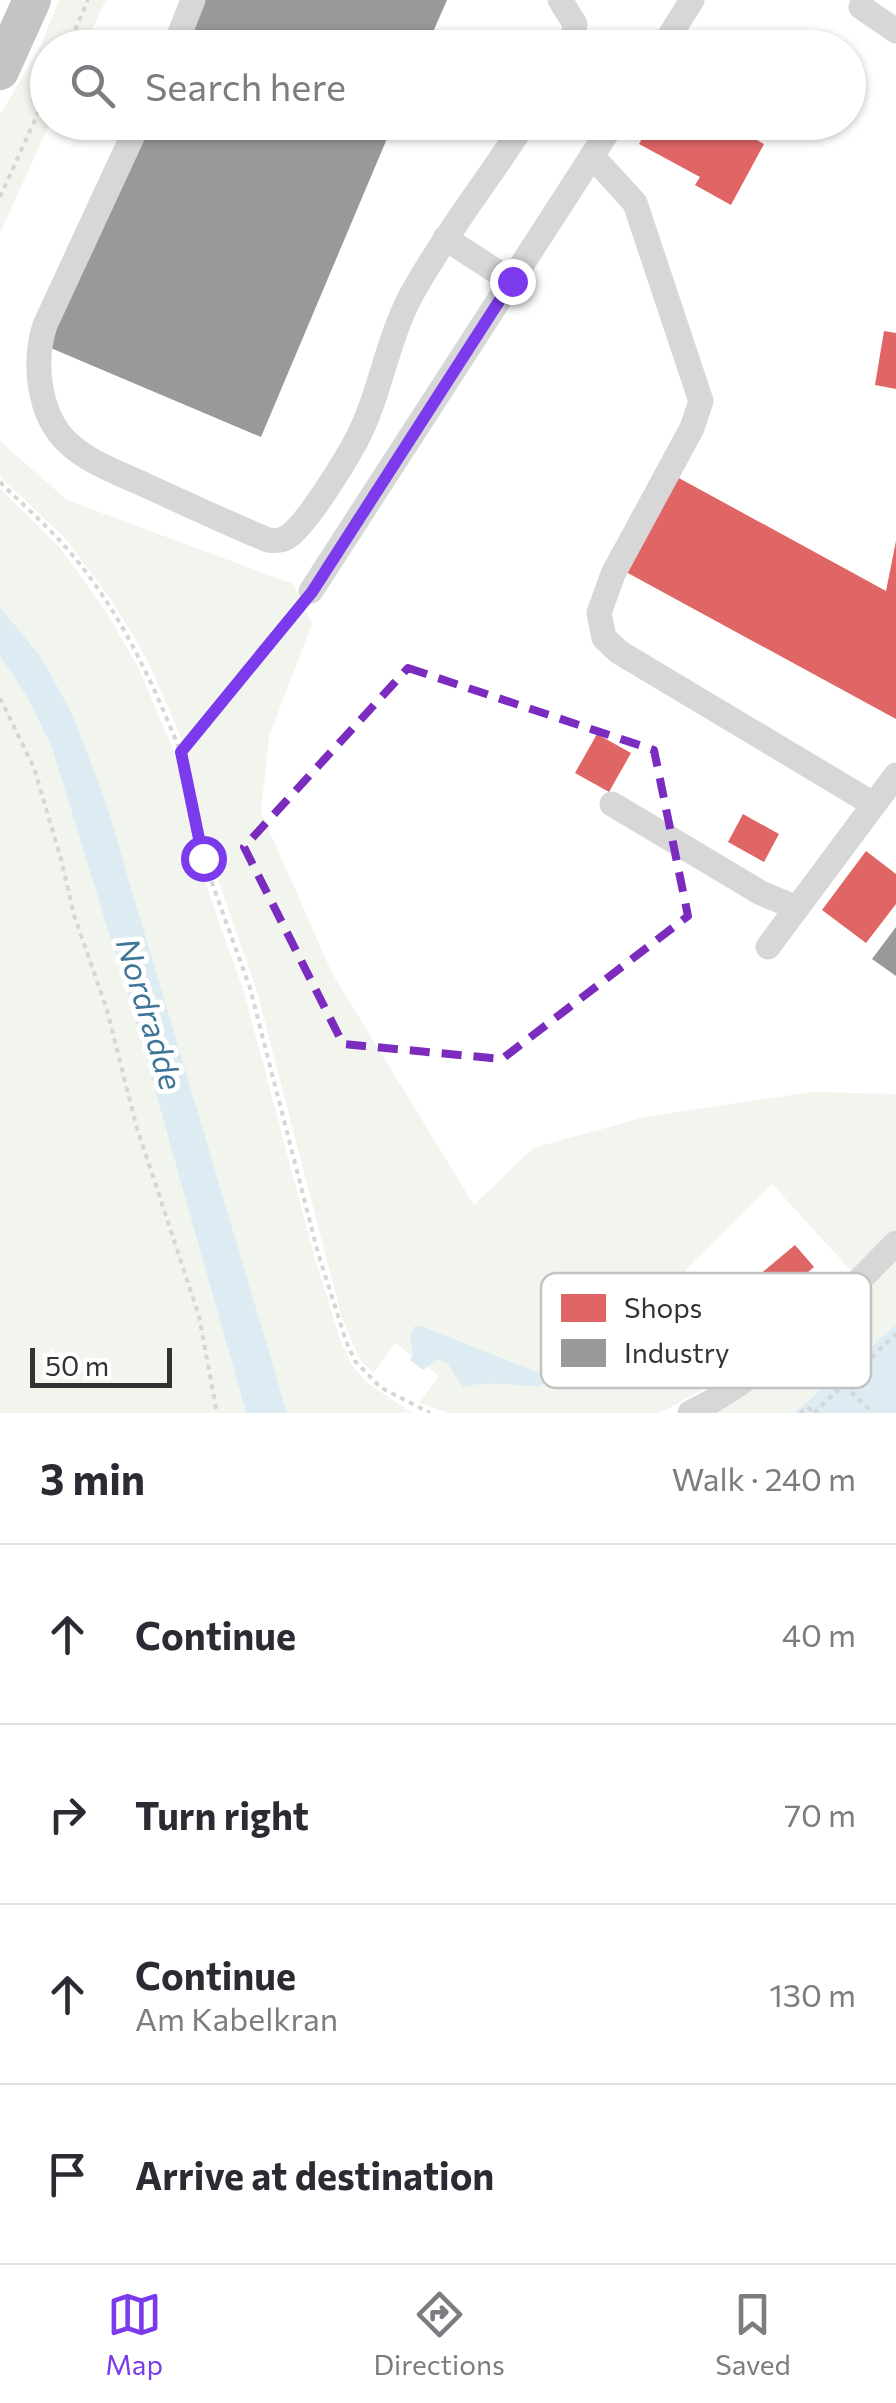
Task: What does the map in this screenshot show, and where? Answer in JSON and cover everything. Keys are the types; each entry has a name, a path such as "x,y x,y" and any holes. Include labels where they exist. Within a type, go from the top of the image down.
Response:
{"highway":[{"path":"0,21 9,0"},
{"path":"0,72 32,0"}],"street":[{"path":"181,30 193,0"},
{"path":"560,0 568,8 573,30"},
{"path":"673,30 692,0"},
{"path":"861,7 896,31"},
{"path":"131,140 44,326 36,369 46,405 62,438 88,460 268,540 280,541 292,534 356,440 412,294 513,140"},
{"path":"312,592 602,140"},
{"path":"592,156 635,203 701,401 692,428 613,574 600,613 604,638 620,652 873,804"},
{"path":"445,238 512,281"},
{"path":"768,947 896,776"},
{"path":"612,804 760,893 797,908"},
{"path":"865,1273 896,1243"},
{"path":"690,1413 735,1388"}],"path":[{"path":"75,30 88,0"},
{"path":"0,196 30,130"},
{"path":"0,482 64,544 110,607 142,662 181,752 203,858 250,988 318,1253 346,1341 355,1361 380,1387 430,1413"},
{"path":"181,752 312,592"},
{"path":"0,698 34,768 74,915 107,1010 136,1124 198,1316 217,1413"},
{"path":"871,1358 896,1334"},
{"path":"800,1413 808,1407 814,1413 839,1388"},
{"path":"847,1388 873,1413"}],"highlighted area":[{"path":"408,668 654,750 688,916 502,1059 343,1044 244,847"}],"shaded area":[{"path":"59,0 106,0 92,30 47,30"},
{"path":"30,64 30,140 42,140 0,233 0,115"},
{"path":"0,441 67,500 293,584 312,624 269,736 261,812 332,973 474,1205 533,1148 645,1117 811,1092 896,1094 896,1230 853,1273 772,1184 686,1269 687,1273 541,1273 541,1388 705,1388 660,1413 449,1413 419,1403 439,1376 395,1343 373,1373 360,1360 342,1318 256,988 210,857 194,797 189,756 147,659 114,604 66,539 0,477"},
{"path":"0,488 60,548 105,610 138,667 175,754 197,860 244,992 341,1342 351,1364 366,1382 412,1413 287,1413 229,1223 41,657 0,607"},
{"path":"0,656 28,698 52,748 130,1002 246,1413 0,1413"},
{"path":"896,1256 896,1325 871,1347 871,1281"},
{"path":"753,1388 823,1388 794,1413 716,1413"}],"water":[{"name":"Nordradde","path":"0,607 41,657 73,716 105,800 287,1413 246,1413 130,1002 52,748 28,698 0,656"},
{"path":"896,1325 896,1413 794,1413 823,1388 871,1388 871,1347"},
{"path":"415,1326 424,1327 541,1374 541,1386 493,1383 463,1387 447,1363 437,1359 423,1370 410,1360 410,1337"}],"building: Shops":[{"path":"641,140 757,140 764,144 731,205 695,185 700,177 639,144"},
{"path":"884,331 896,333 896,389 875,385"},
{"path":"677,477 886,591 896,541 896,719 626,572"},
{"path":"597,734 631,753 609,792 575,773"},
{"path":"743,814 779,834 764,862 728,842"},
{"path":"866,851 896,874 896,904 866,943 822,910"},
{"path":"795,1245 814,1267 807,1273 762,1273"}],"building: Industry":[{"path":"200,0 447,0 434,30 187,30"},
{"path":"137,140 386,140 261,437 46,346"},
{"path":"896,927 896,976 872,959"}],"route":[{"path":"203,858 181,752 312,592 512,281"}]}
